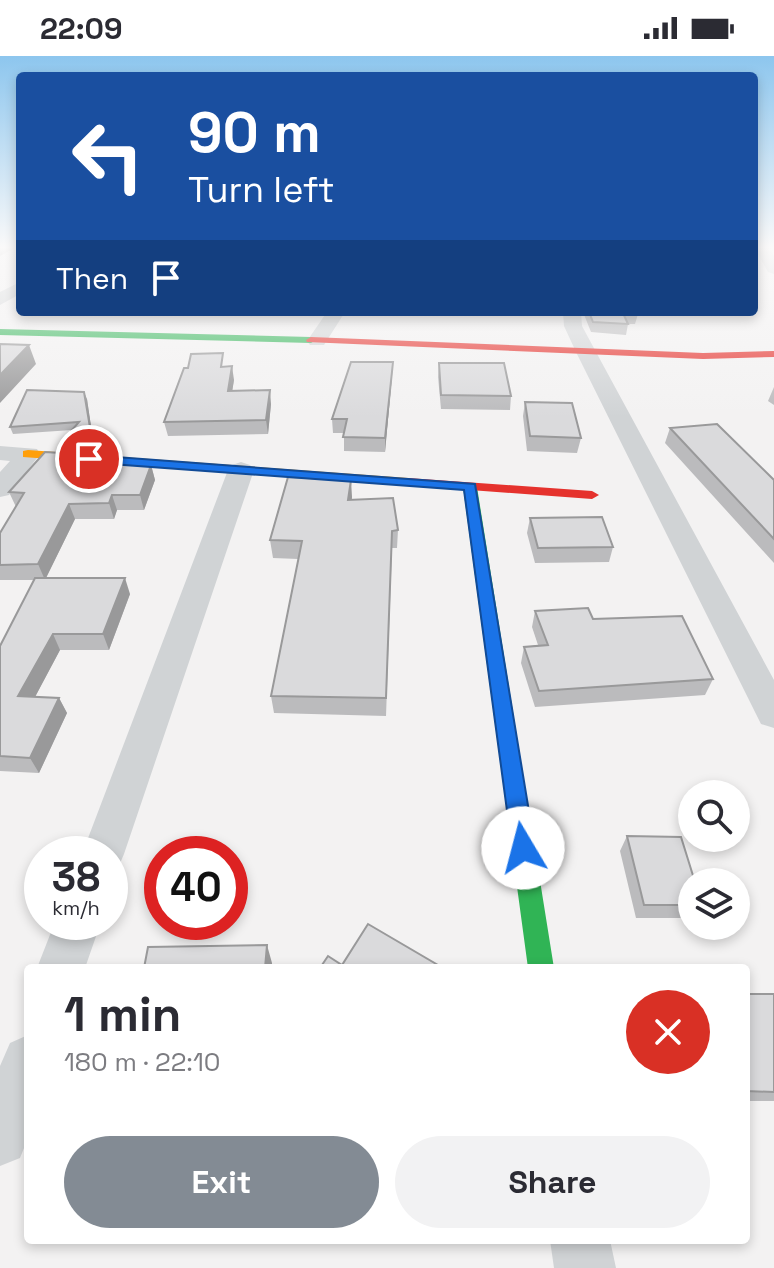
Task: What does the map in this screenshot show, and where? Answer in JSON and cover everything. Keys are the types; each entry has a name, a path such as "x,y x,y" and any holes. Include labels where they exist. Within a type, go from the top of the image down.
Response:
{"street":[{"path":"317,341 333,316"},
{"path":"572,316 573,326 586,352 774,714"},
{"path":"0,332 427,343 703,356 774,354"},
{"path":"0,453 592,495"},
{"path":"0,489 28,454"},
{"path":"109,836 241,470"},
{"path":"470,487 540,964"},
{"path":"62,964 71,940"},
{"path":"0,1138 24,1072"},
{"path":"581,1244 585,1268"}],"building":[{"path":"591,316 624,316 628,324 593,322"},
{"path":"0,344 29,345 0,375"},
{"path":"223,353 221,367 232,366 228,391 270,390 266,420 164,422 191,354"},
{"path":"351,362 393,362 385,438 343,437 347,419 332,419"},
{"path":"439,363 504,363 511,396 441,395"},
{"path":"27,390 84,392 92,439 66,437 79,422 10,427"},
{"path":"525,402 572,403 581,438 530,436"},
{"path":"717,424 774,480 774,539 670,428"},
{"path":"45,452 93,455 94,462 151,465 140,495 112,495 109,503 69,504 38,564 0,565 0,533 24,493 9,492"},
{"path":"288,477 351,480 348,500 393,498 398,530 392,531 386,698 271,696 302,541 270,540"},
{"path":"602,517 613,547 538,548 530,518"},
{"path":"35,578 125,578 103,634 53,634 18,696 59,698 30,758 0,756 0,646"},
{"path":"588,608 593,619 682,616 713,679 539,691 524,647 548,645 535,611"},
{"path":"627,836 678,837 678,852 686,852 691,868 678,868 678,905 644,905"},
{"path":"368,924 436,964 343,964"},
{"path":"267,945 265,964 145,964 148,947"},
{"path":"328,956 340,964 323,964"},
{"path":"750,994 774,994 774,1092 750,1091"}],"traffic: fast":[{"path":"0,332 311,340"},
{"path":"470,487 540,964"}],"traffic: slow":[{"path":"28,454 408,482"}],"traffic: jam":[{"path":"311,340 703,356 774,354"},
{"path":"408,482 592,495"}],"route":[{"path":"89,459 470,487 523,848"}]}
